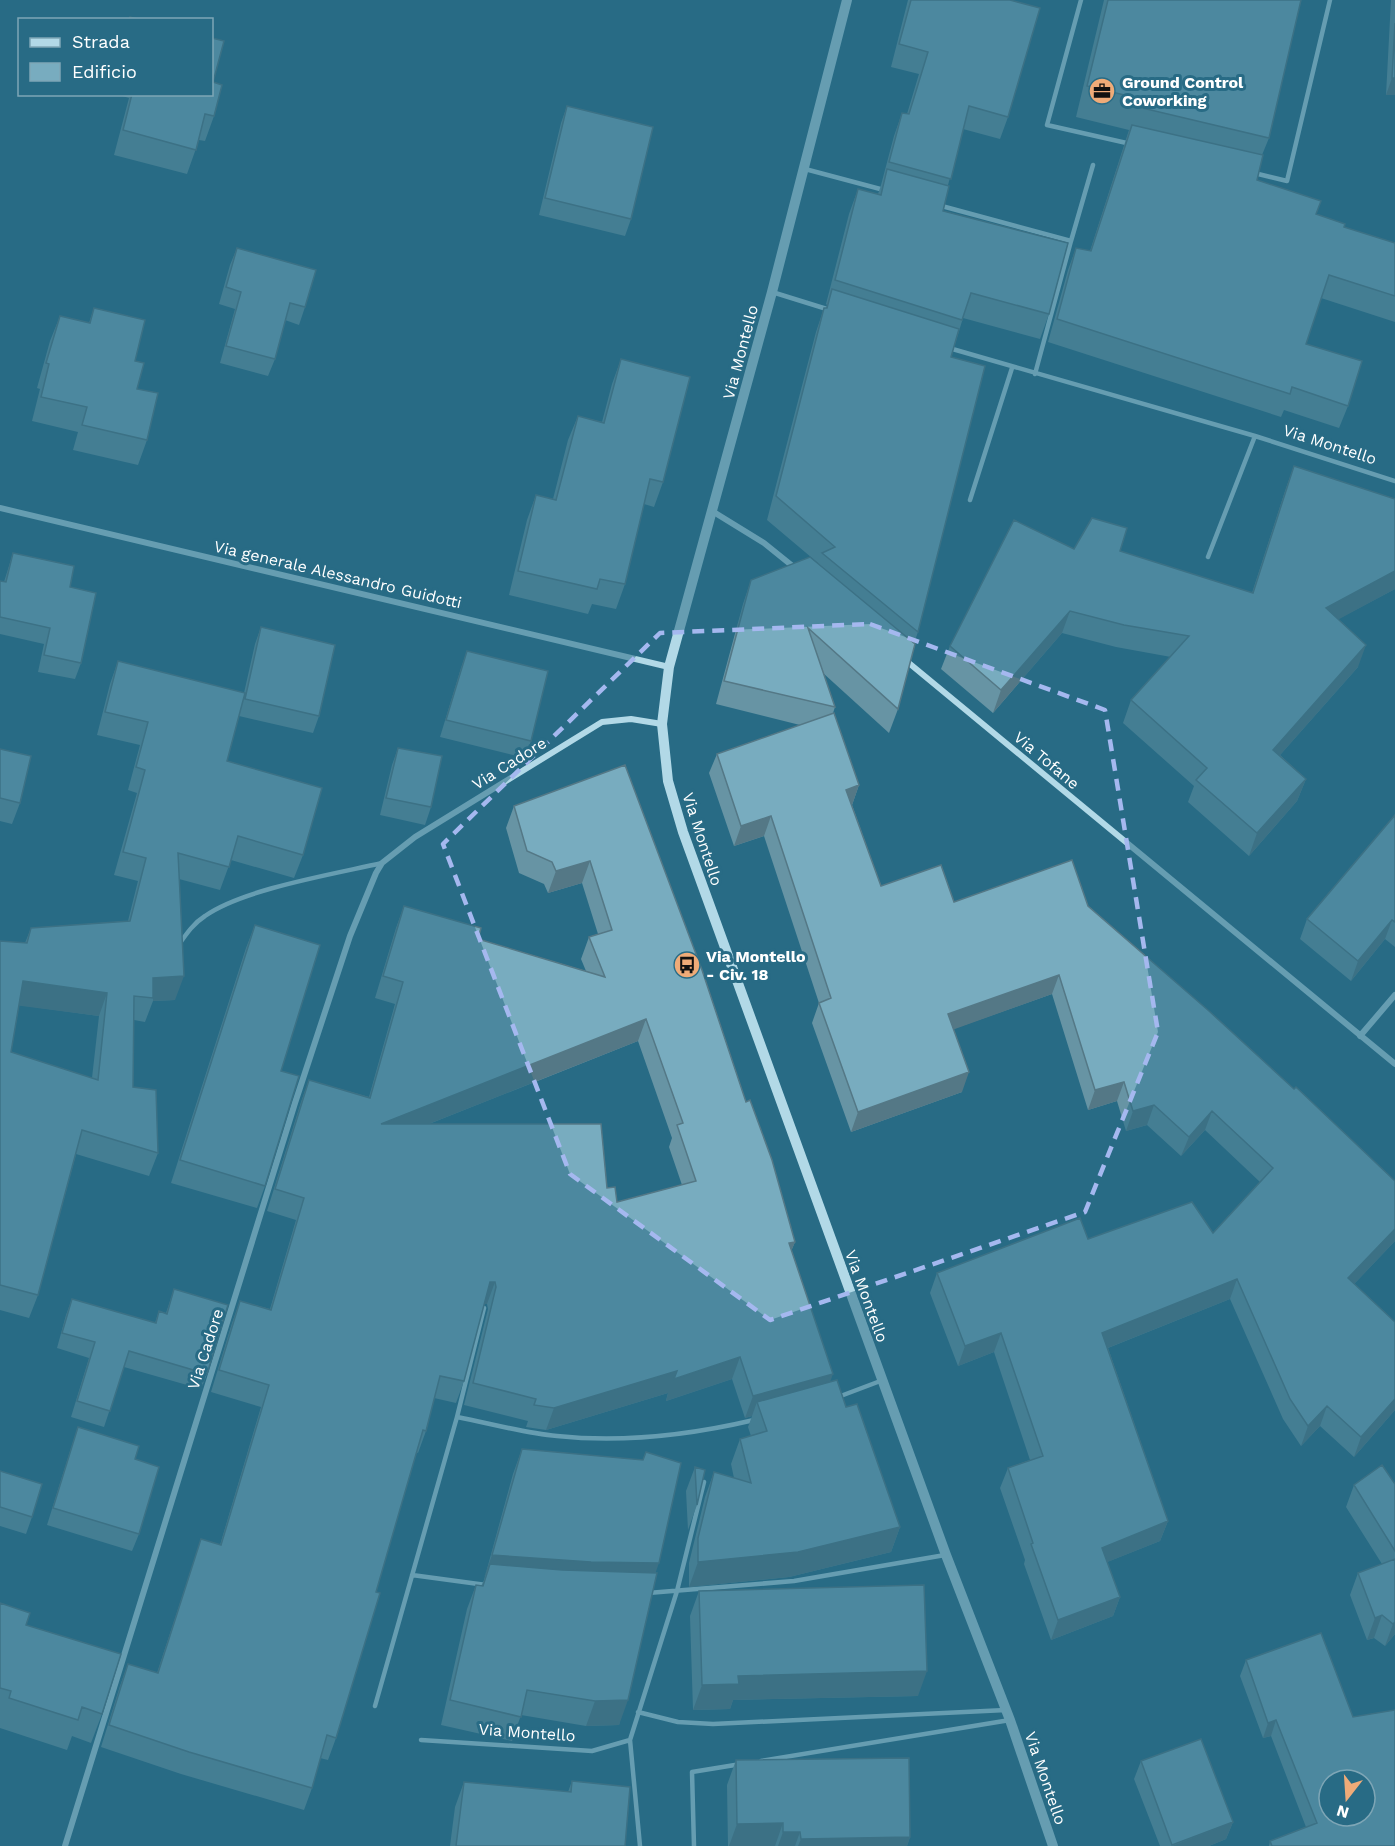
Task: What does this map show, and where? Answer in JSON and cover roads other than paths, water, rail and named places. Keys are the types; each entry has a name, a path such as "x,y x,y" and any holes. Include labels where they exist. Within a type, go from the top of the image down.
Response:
{"street":[{"name":"Via Montello","path":"847,0 771,292 669,666 662,724 668,781 683,832 945,1555 1008,1715 1053,1846"},
{"name":"Via generale Alessandro Guidotti","path":"0,508 669,666"},
{"path":"712,511 764,543 801,573"},
{"name":"Via Tofane","path":"902,657 1395,1065"},
{"name":"Via Cadore","path":"64,1846 323,1016 360,909 382,863 415,837 602,722 631,719 662,724"},
{"path":"1360,1036 1395,995"}],"lane":[{"path":"1081,0 1047,125 1138,146"},
{"path":"1241,170 1287,181 1330,0"},
{"path":"1035,374 1093,165"},
{"path":"802,168 892,192"},
{"path":"926,202 1071,241"},
{"name":"Via Montello","path":"771,292 837,313"},
{"name":"Via Montello","path":"946,347 1012,368 1255,436 1395,481"},
{"path":"970,500 1012,368"},
{"path":"1208,557 1255,436"},
{"name":"Via Cadore","path":"180,943 188,930 203,917 220,907 301,882 382,863"},
{"path":"375,1706 457,1417 484,1308"},
{"path":"835,1398 883,1380"},
{"path":"457,1417 555,1436 606,1439 692,1432 766,1417"},
{"path":"640,1846 630,1740 677,1591 704,1482"},
{"path":"640,1593 828,1576 945,1555"},
{"path":"412,1575 489,1586"},
{"path":"638,1712 678,1722 713,1724 1008,1715"},
{"name":"Via Montello","path":"694,1846 692,1772 1008,1715"},
{"name":"Via Montello","path":"421,1740 592,1751 630,1740"}],"place":[{"name":"Ground Control Coworking","path":"1102,91"},
{"name":"Via Montello - Civ. 18","path":"687,965"}]}
